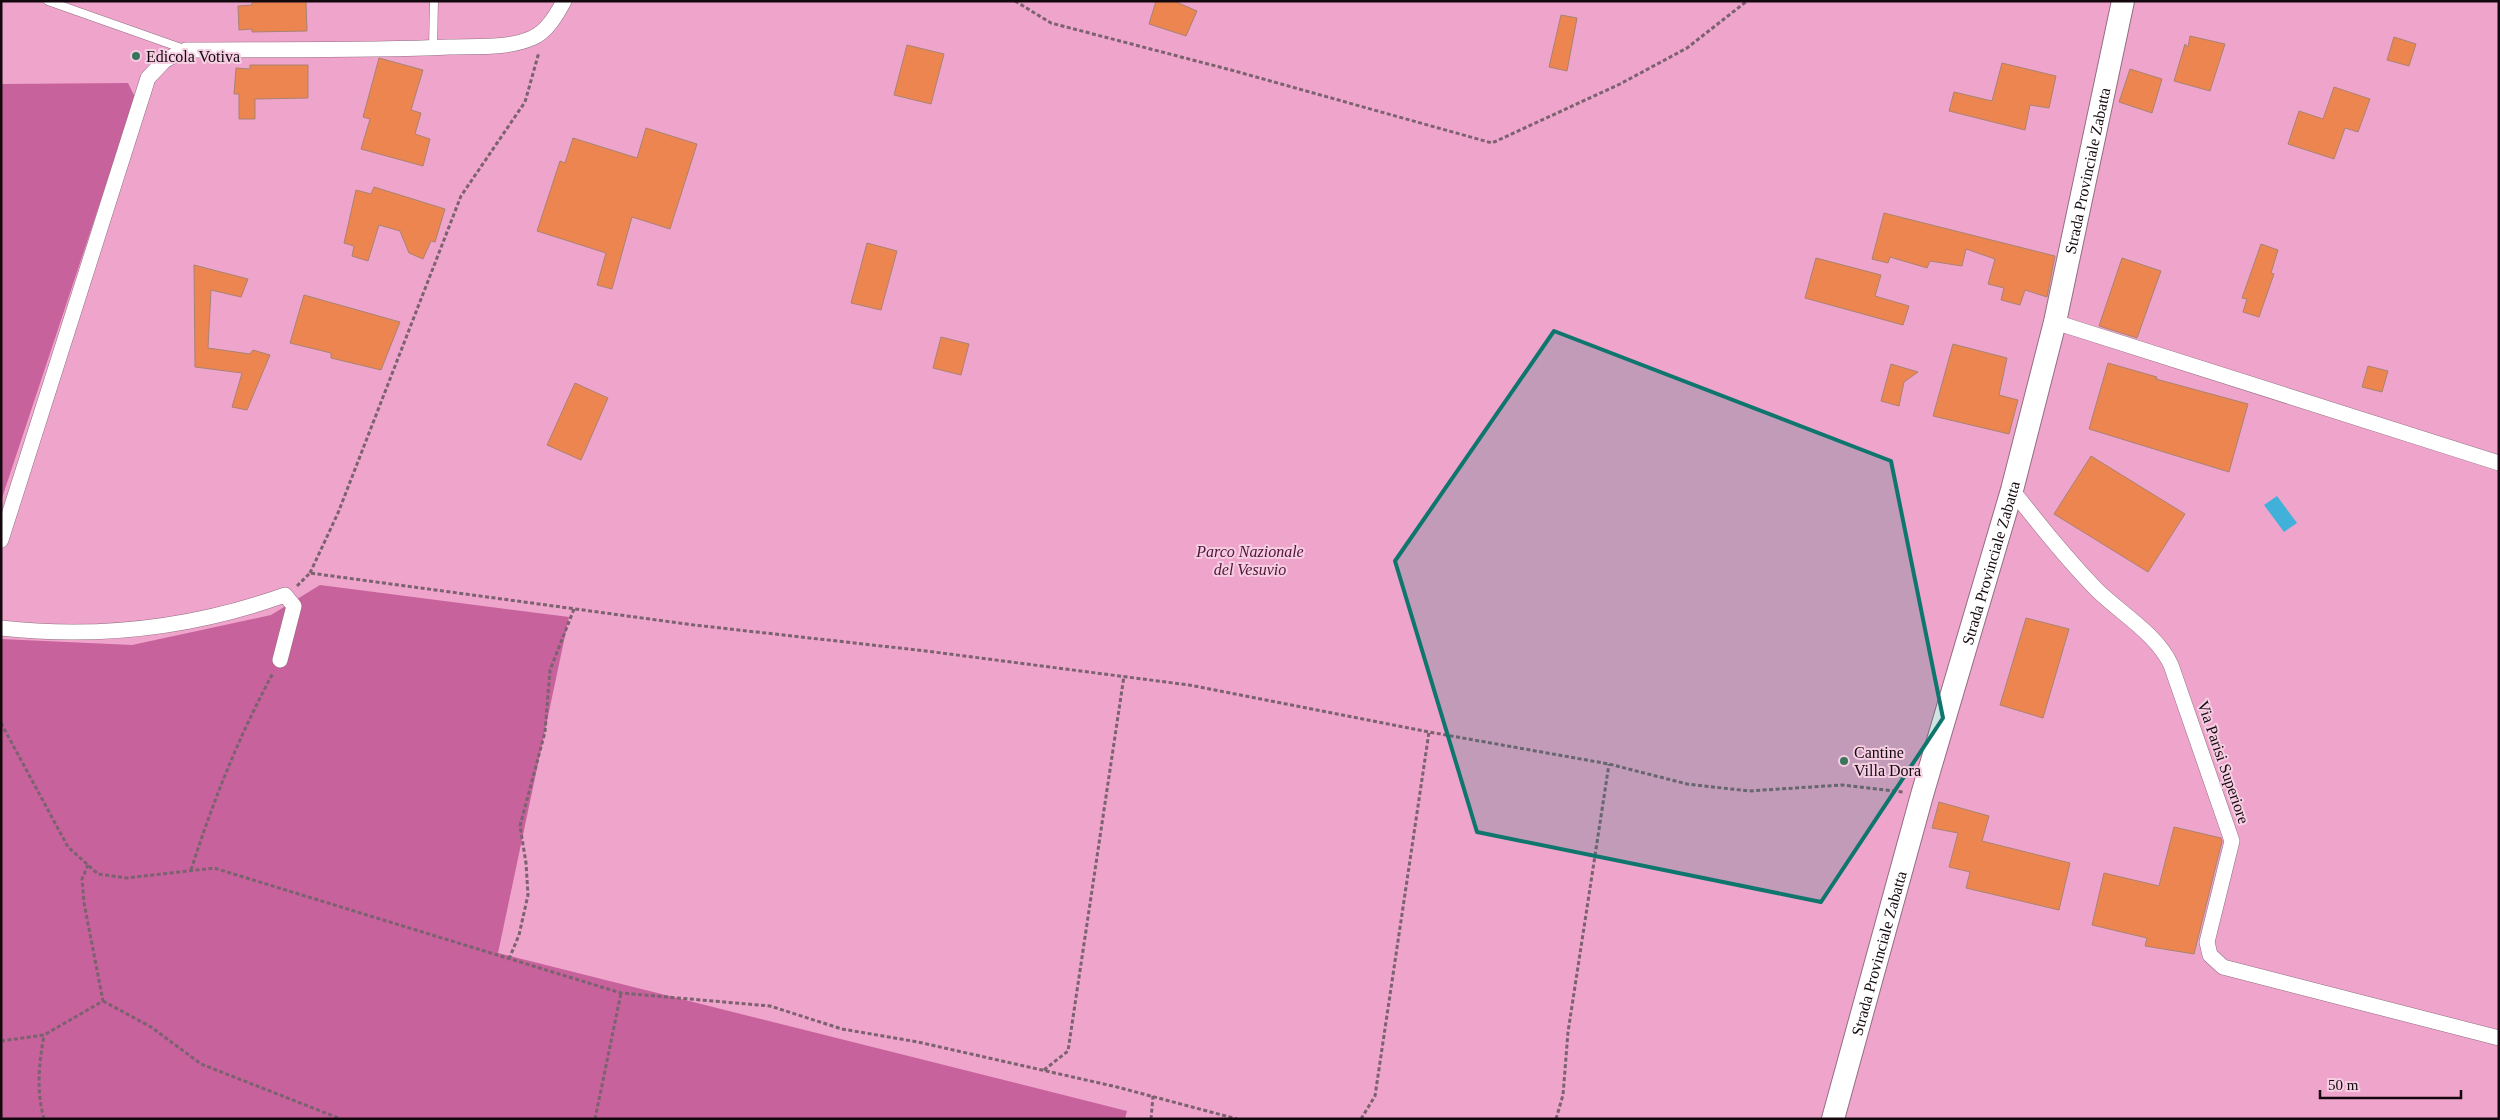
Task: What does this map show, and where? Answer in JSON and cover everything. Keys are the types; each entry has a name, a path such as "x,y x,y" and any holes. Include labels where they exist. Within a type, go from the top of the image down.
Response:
{"street":[{"path":"1,540 148,78 165,60 186,50 324,48 376,50 512,44 534,38 555,18 564,1"},
{"name":"Strada Provinciale Zabatta","path":"1833,1119 1922,794 2012,490 2055,322 2123,1"},
{"path":"2055,322 2499,463"},
{"name":"Via Parisi Superiore","path":"2012,490 2061,551 2098,591 2158,646 2171,665 2232,841 2207,942 2213,960 2223,967 2499,1038"},
{"path":"1,628 40,632 143,630 218,616 285,595 294,606 280,660"}],"lane":[{"path":"48,1 186,50"},
{"path":"433,48 434,1"}],"path":[{"path":"1015,1 1051,23 1231,70 1492,143 1620,84 1687,48 1748,1"},
{"path":"285,595 310,573 345,495 461,196 525,102 546,26"},
{"path":"310,573 694,626 926,651 1189,685 1429,732 1609,764 1687,784 1749,791 1842,785 1922,794"},
{"path":"509,959 519,935 528,895 526,863 520,826 545,732 550,670 574,609"},
{"path":"191,870 209,815 245,726 280,660"},
{"path":"1044,1070 1068,1051 1124,676"},
{"path":"1,723 68,847 98,874 127,878 214,868 621,993 770,1006 842,1029 918,1042 1044,1070 1238,1119"},
{"path":"1361,1119 1375,1096 1429,732"},
{"path":"1556,1119 1563,1095 1568,1032 1609,764"},
{"path":"88,865 82,878 84,903 103,1001"},
{"path":"595,1119 621,993"},
{"path":"1,1041 44,1035 103,1001"},
{"path":"103,1001 151,1027 201,1064 341,1119"},
{"path":"44,1035 38,1098 44,1119"},
{"path":"1151,1119 1153,1096"}],"highlighted area":[{"path":"1554,331 1891,461 1943,718 1821,902 1477,832 1395,561"}],"green space":[{"name":"Parco Nazionale del Vesuvio","path":"1,1 2499,1 2499,1119 1,1119"}],"shaded area":[{"path":"128,83 135,97 1,501 1,84"},
{"path":"320,585 569,617 498,953 1127,1111 1125,1119 1,1119 1,639 132,645 271,615"}],"water":[{"path":"2277,496 2297,523 2284,532 2264,505"}],"building":[{"path":"252,1 306,1 307,31 252,32 252,29 239,30 238,6 252,5"},
{"path":"1156,1 1174,1 1197,11 1186,36 1149,24"},
{"path":"1561,15 1577,18 1567,71 1549,67"},
{"path":"2190,36 2225,44 2210,91 2174,81 2185,44 2188,47"},
{"path":"2394,37 2416,44 2409,66 2387,60"},
{"path":"907,45 944,54 931,104 894,95"},
{"path":"379,58 423,70 411,110 421,113 415,134 430,139 423,166 361,149 370,119 363,117"},
{"path":"2002,63 2056,76 2049,108 2030,105 2025,130 1949,111 1954,92 1992,101"},
{"path":"250,65 308,65 308,98 255,99 255,119 239,119 239,94 234,94 236,68 250,69"},
{"path":"2130,69 2162,79 2152,113 2119,102"},
{"path":"2334,87 2370,99 2358,132 2345,128 2334,159 2288,144 2299,111 2323,119"},
{"path":"646,128 697,144 670,229 632,217 612,289 597,285 606,253 537,231 560,161 565,163 573,138 637,158"},
{"path":"374,187 445,209 435,242 431,241 423,259 409,253 400,231 379,225 368,261 352,256 354,246 344,243 356,190 371,194"},
{"path":"1884,213 2055,256 2047,297 2025,290 2020,305 2001,300 2004,288 1988,284 1995,259 1966,249 1962,266 1930,261 1927,268 1890,257 1888,263 1872,259"},
{"path":"867,243 897,251 881,310 851,303"},
{"path":"2261,244 2278,250 2271,273 2274,274 2259,317 2243,312 2247,299 2242,298"},
{"path":"1816,258 1881,275 1875,296 1909,306 1903,325 1805,298"},
{"path":"2122,258 2161,271 2137,338 2099,326"},
{"path":"194,265 248,279 241,297 211,290 208,348 250,354 253,350 270,355 247,410 232,407 242,373 195,367"},
{"path":"304,295 400,322 381,370 331,358 331,353 290,343"},
{"path":"941,337 969,344 961,375 933,368"},
{"path":"1953,344 2007,358 1999,395 2018,400 2009,434 1933,416"},
{"path":"2108,363 2157,377 2156,379 2248,404 2229,472 2089,429"},
{"path":"1891,364 1918,372 1904,382 1899,406 1881,401"},
{"path":"2368,366 2388,371 2382,392 2362,387"},
{"path":"575,383 608,398 581,460 547,445"},
{"path":"2091,456 2185,514 2148,572 2054,514"},
{"path":"2026,618 2069,629 2043,718 2000,705"},
{"path":"1939,802 1989,816 1982,841 2070,863 2059,910 1966,888 1970,872 1949,867 1958,833 1932,828"},
{"path":"2174,827 2221,838 2222,841 2194,954 2145,946 2147,938 2092,925 2104,873 2159,886"}],"place":[{"name":"Edicola Votiva","path":"136,56"},
{"name":"Cantine Villa Dora","path":"1844,761"}]}
